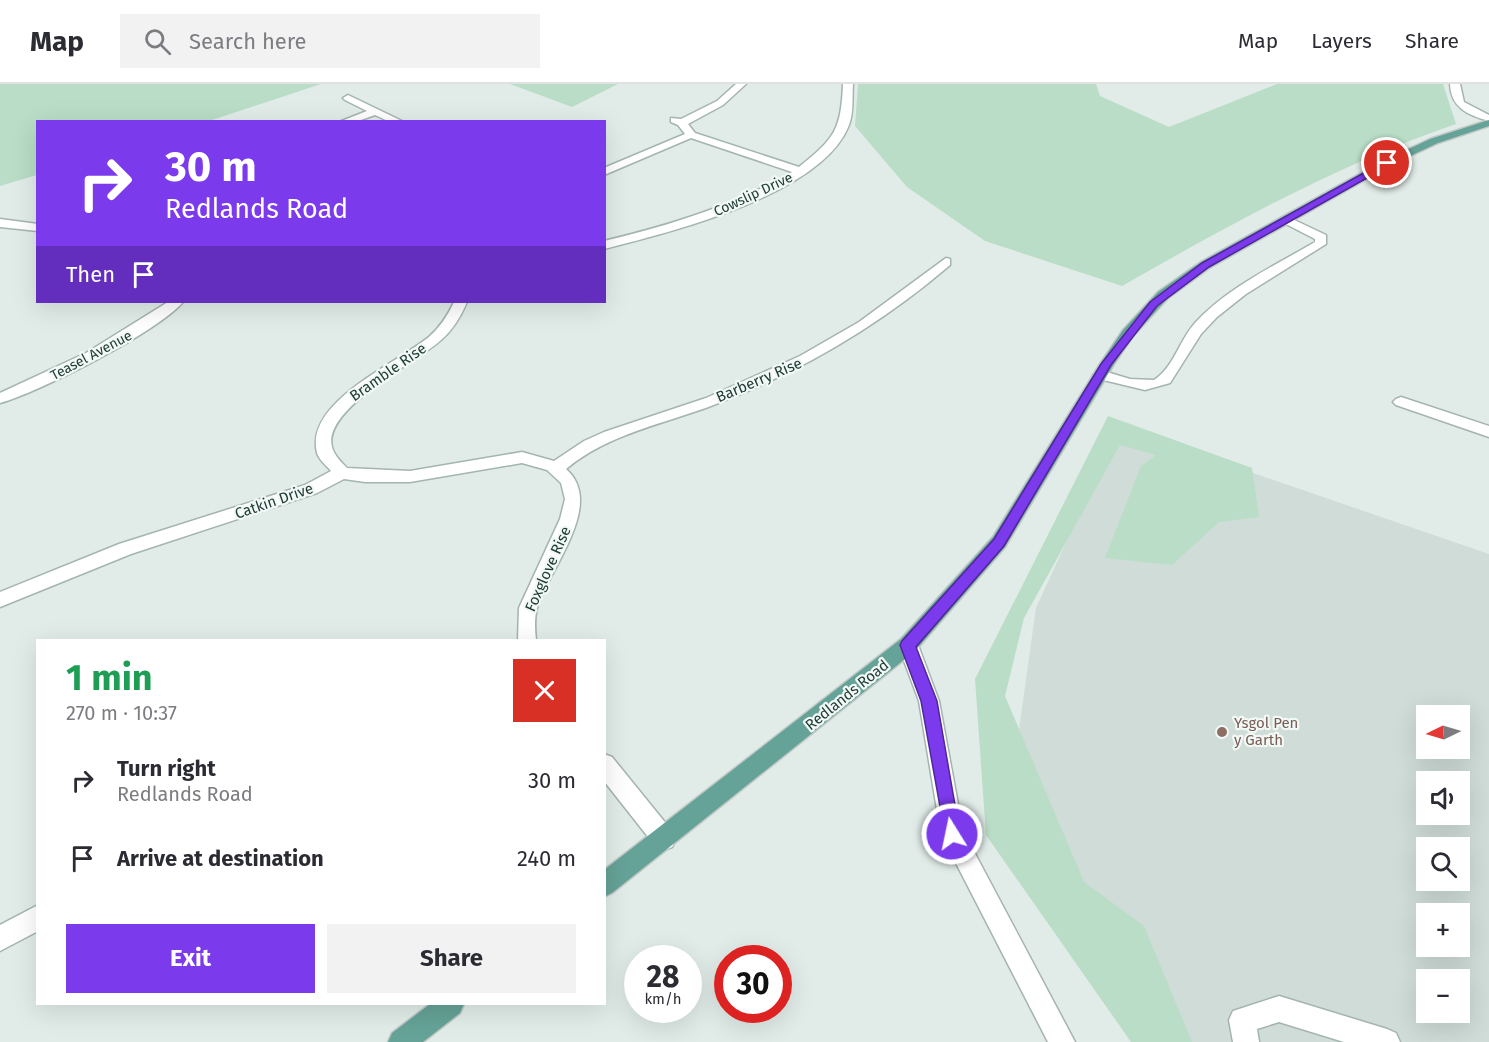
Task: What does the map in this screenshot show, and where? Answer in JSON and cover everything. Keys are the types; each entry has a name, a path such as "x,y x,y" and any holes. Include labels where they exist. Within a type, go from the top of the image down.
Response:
{"main road":[{"name":"Redlands Road","path":"606,883 908,645 999,542 1100,375 1128,333 1163,295 1205,265 1414,150 1488,123"},
{"path":"401,1042 450,1005"}],"street":[{"path":"741,84 720,103 678,122 691,135 800,171"},
{"name":"Cowslip Drive","path":"606,244 671,228 727,208 800,171 823,154 843,127 848,84"},
{"path":"1455,84 1455,98 1458,103 1488,123"},
{"path":"348,98 395,120"},
{"path":"350,120 375,111"},
{"path":"606,171 691,135"},
{"path":"1100,375 1137,384 1158,384 1167,378 1197,330 1212,314 1258,280 1320,244 1322,238 1315,233 1286,220"},
{"path":"0,223 36,228"},
{"path":"0,235 17,225"},
{"name":"Barberry Rise","path":"556,468 585,447 683,412 811,358 880,316 946,262"},
{"name":"Teasel Avenue","path":"0,398 56,374 106,348 175,303"},
{"name":"Bramble Rise","path":"342,473 330,464 324,452 323,436 332,418 347,400 432,341 446,327 459,303"},
{"path":"1401,402 1489,432"},
{"path":"342,473 366,478 396,478 522,458 539,460 556,468"},
{"name":"Foxglove Rise","path":"526,639 528,607 568,525 574,505 568,481 556,468"},
{"name":"Catkin Drive","path":"0,600 125,549 311,489 342,473"},
{"path":"908,645 929,701 952,834 1062,1042"},
{"path":"606,766 664,839"},
{"path":"0,939 36,918"},
{"path":"1246,1042 1242,1020 1279,1009 1387,1042"}],"shaded area":[{"name":"Ysgol Pen y Garth","path":"1119,427 1489,554 1489,1042 1144,1042 1005,830 1036,608"}],"green space":[{"path":"0,84 321,84 212,120 36,120 36,175 0,186"},
{"path":"510,84 618,84 572,107"},
{"path":"858,84 1096,84 1100,96 1169,127 1277,84 1443,84 1456,124 1412,140 1285,197 1122,286 985,241 907,187 855,126"},
{"path":"1108,416 1252,468 1259,517 1219,522 1172,565 1105,558 1141,466 1156,455 1120,445 1024,618 1005,696 1084,882 1144,926 1192,1042 1131,1042 986,835 975,679"}],"place":[{"name":"Ysgol Pen y Garth","path":"1222,732"}],"route":[{"path":"952,834 929,701 908,645 999,542 1107,364 1128,333 1154,304 1176,284 1205,265 1387,163"}]}
